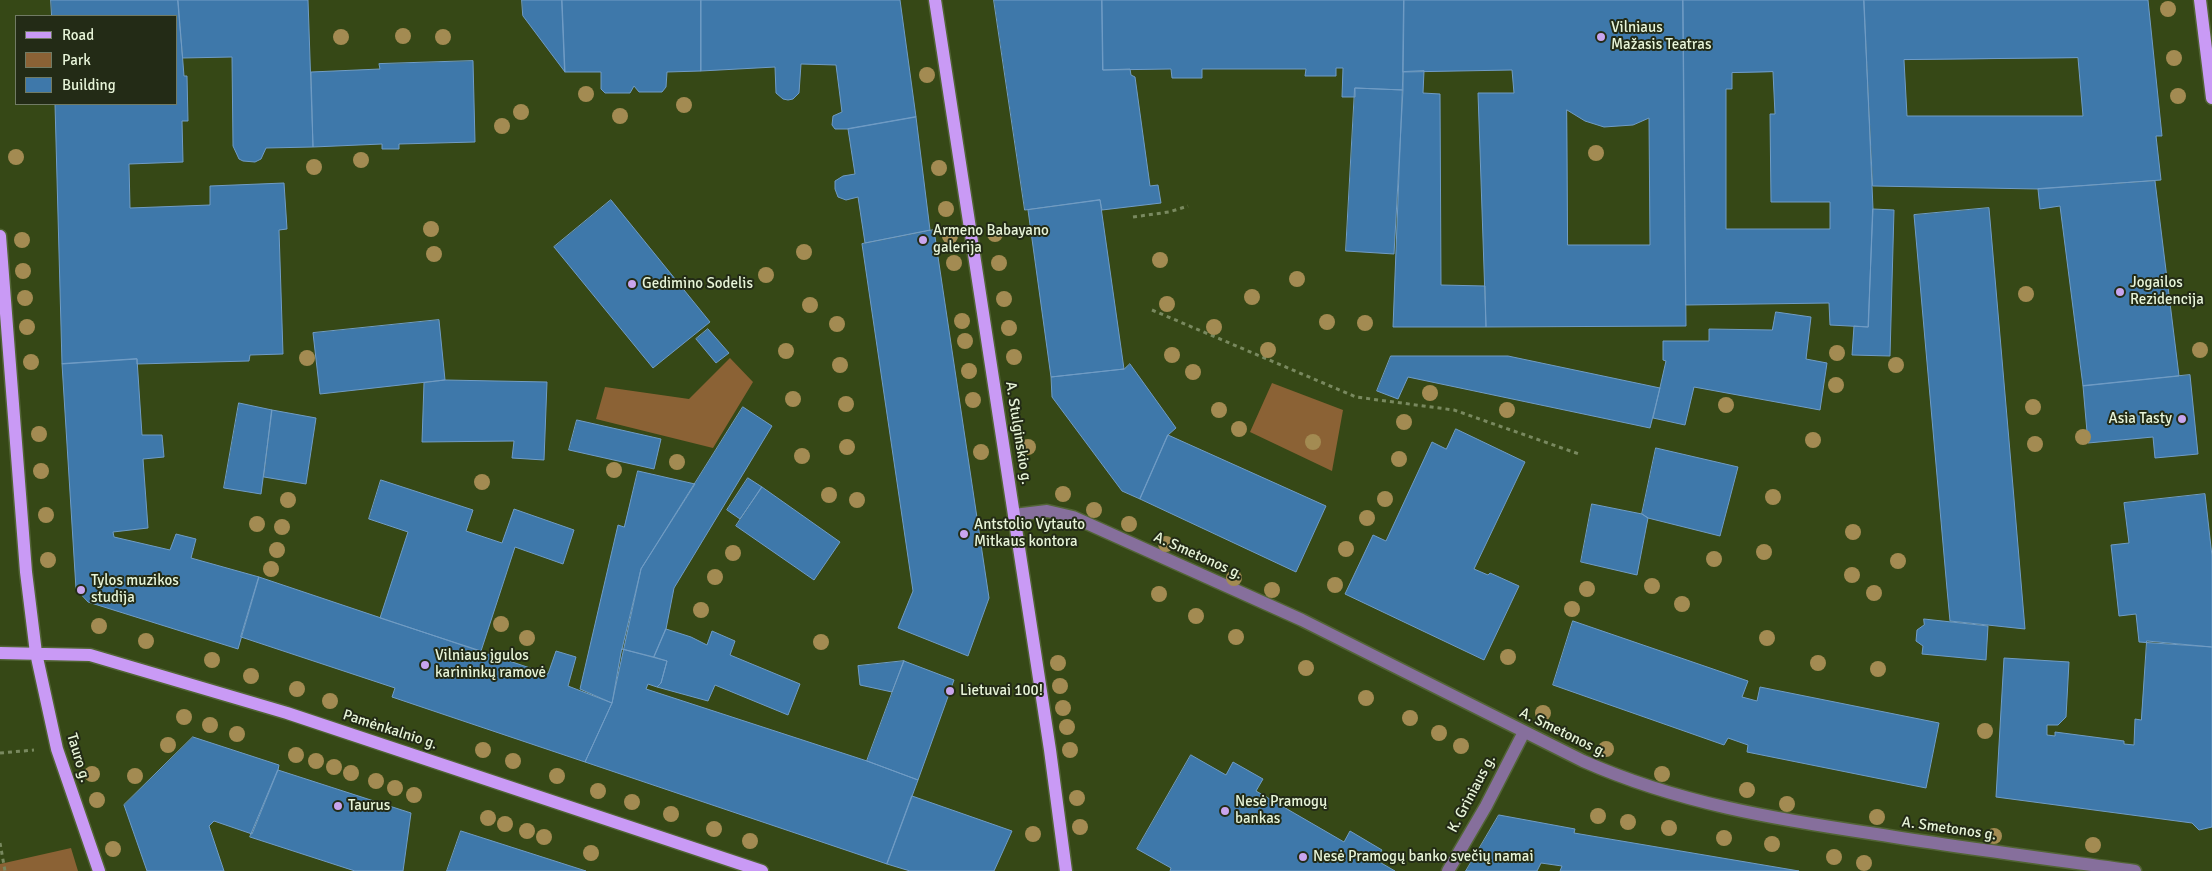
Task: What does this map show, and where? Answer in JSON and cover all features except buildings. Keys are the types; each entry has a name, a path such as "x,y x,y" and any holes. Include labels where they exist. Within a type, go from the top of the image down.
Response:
{"main road":[{"name":"A. Stulginskio g.","path":"935,0 1014,515 1066,871"},
{"path":"2200,0 2212,98"},
{"name":"Tauro g.","path":"0,236 23,535 36,653 57,749 99,871"},
{"name":"Pamėnkalnio g.","path":"0,653 90,655 242,699 762,871"}],"street":[{"name":"A. Smetonos g.","path":"1014,515 1047,511 1072,517 1302,620 1524,732 1628,781 1716,807 1861,832 2135,871"},
{"name":"K. Griniaus g.","path":"1448,871 1486,806 1524,732"}],"path":[{"path":"1133,217 1169,212 1188,206"},
{"path":"1152,310 1356,397 1454,410 1579,454"},
{"path":"0,753 57,749"},
{"path":"0,843 5,871"}],"green space":[{"path":"730,358 753,382 713,448 596,419 605,387 689,399"},
{"path":"1272,383 1343,410 1332,471 1250,432"},
{"path":"71,848 78,871 0,871 0,864"}],"place":[{"name":"Vilniaus Mažasis Teatras","path":"1601,37"},
{"name":"Armeno Babayano galerija","path":"923,240"},
{"name":"Gedimino Sodelis","path":"632,284"},
{"name":"Jogailos Rezidencija","path":"2120,292"},
{"name":"Asia Tasty","path":"2182,419"},
{"name":"Antstolio Vytauto Mitkaus kontora","path":"964,534"},
{"name":"Tylos muzikos studija","path":"81,590"},
{"name":"Vilniaus įgulos karininkų ramovė","path":"425,665"},
{"name":"Lietuvai 100!","path":"950,691"},
{"name":"Taurus","path":"338,806"},
{"name":"Nesė Pramogų bankas","path":"1225,811"},
{"name":"Nesė Pramogų banko svečių namai","path":"1303,857"}]}
